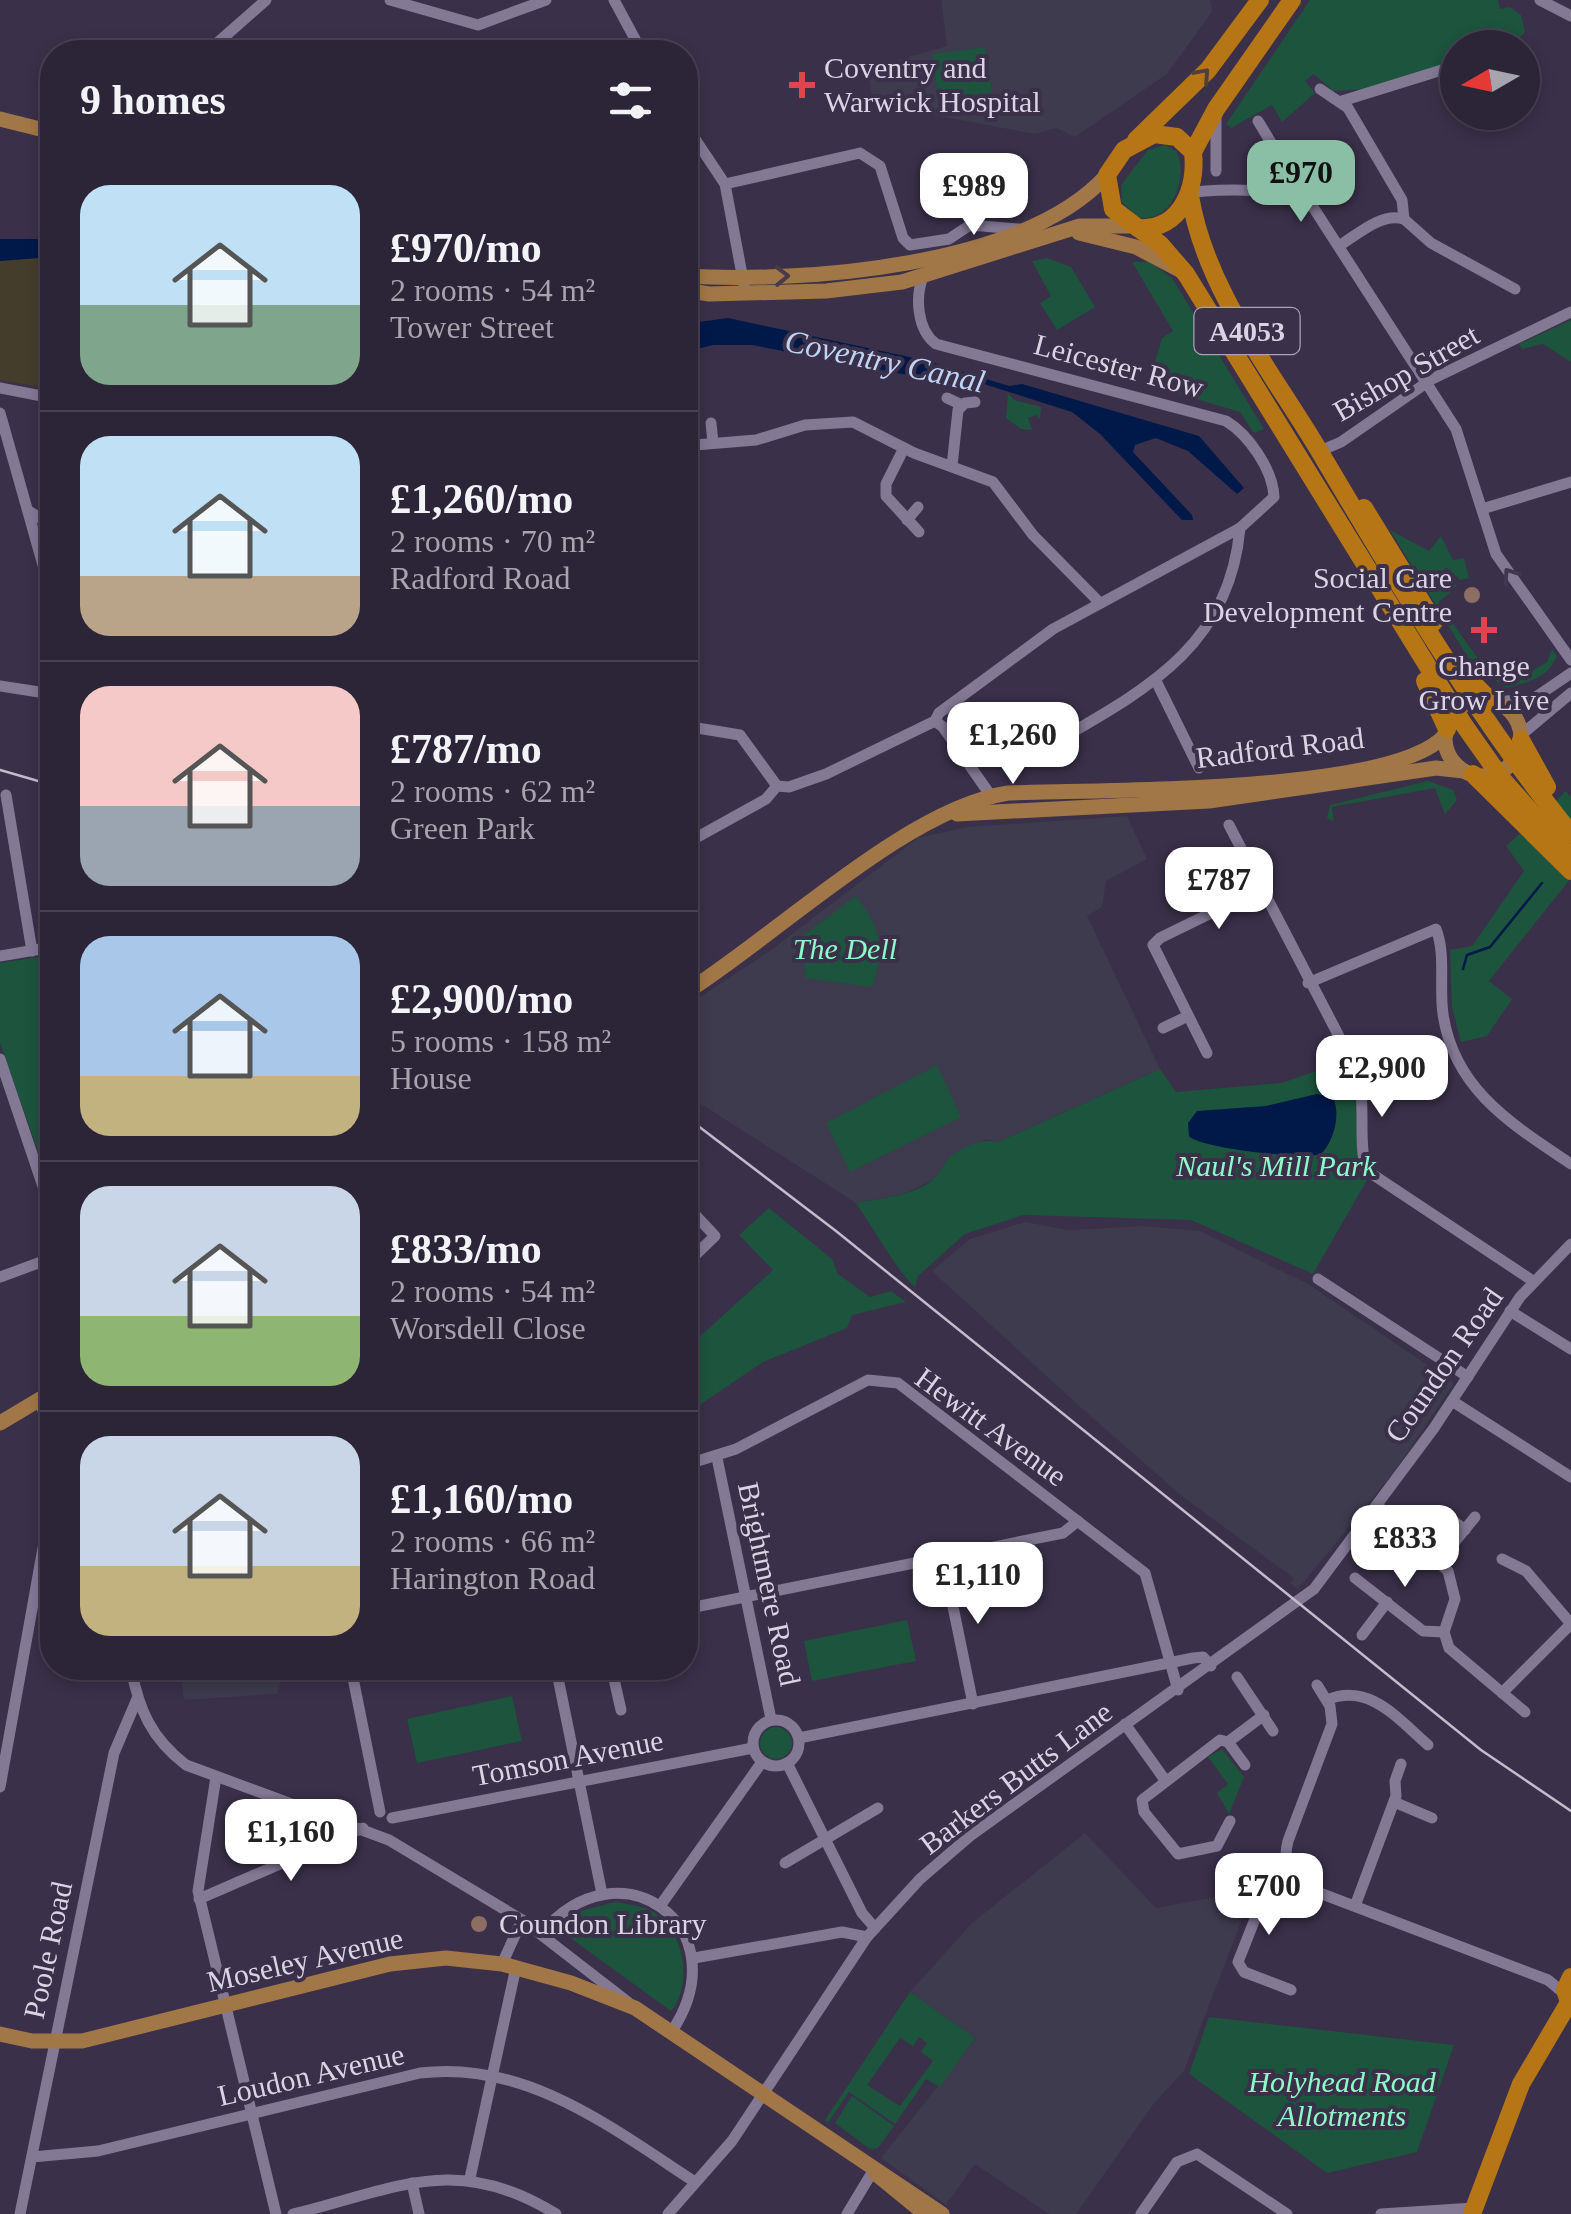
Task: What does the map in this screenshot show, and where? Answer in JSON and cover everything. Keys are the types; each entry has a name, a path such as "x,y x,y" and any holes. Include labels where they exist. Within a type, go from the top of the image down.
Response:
{"highway":[{"path":"1107,175 1136,140 1208,70 1260,0"},
{"name":"A4053","path":"1292,0 1216,109 1193,153 1190,195 1213,275 1321,454 1407,615 1452,729 1571,857"},
{"path":"1136,140 1168,134 1193,153"},
{"name":"A4053","path":"1107,175 1113,209 1160,244 1186,274 1295,450 1407,615 1571,834"},
{"path":"1134,227 1169,220 1190,195"},
{"path":"1295,450 1360,573 1452,729"},
{"path":"1321,454 1342,476 1387,542 1464,674 1492,702"},
{"path":"1521,737 1550,792 1571,818"},
{"path":"1469,772 1571,871"},
{"path":"1473,2211 1520,2085 1548,2039 1569,1992"},
{"path":"1548,2039 1571,2026"}],"main road":[{"path":"0,119 40,129"},
{"path":"698,276 870,270 957,251 1068,211 1107,175"},
{"path":"698,291 826,292 902,282 1080,226 1134,227"},
{"path":"1061,231 1122,242 1186,274"},
{"path":"1492,702 1510,711 1521,737 1514,760 1503,770 1469,772 1448,752 1452,729 1463,706 1492,702"},
{"name":"Radford Road","path":"698,985 922,826 991,796 1264,784 1408,759 1431,750 1452,729"},
{"name":"Radford Road","path":"943,816 1210,801 1436,768 1469,772"},
{"name":"Radford Road","path":"991,796 1004,803 1060,801 1088,807"},
{"path":"0,1423 40,1398"},
{"name":"Moseley Avenue","path":"54,2043 417,1959 509,1966 635,2008 942,2214"},
{"path":"0,2034 54,2043"},
{"name":"Moseley Avenue","path":"874,2170 887,2188 925,2214"}],"street":[{"path":"221,40 266,0"},
{"path":"390,0 478,26 546,0"},
{"path":"1540,0 1571,16"},
{"path":"616,1 636,40"},
{"path":"1342,101 1440,71"},
{"path":"1320,89 1342,101 1402,200 1404,218"},
{"path":"1216,109 1216,171"},
{"path":"1258,121 1287,169 1290,193"},
{"path":"698,144 725,184 745,294"},
{"path":"1193,153 1230,187"},
{"path":"725,184 851,154 866,154 884,174 903,238 910,245 949,238 970,224 1020,229"},
{"path":"1190,195 1230,187 1252,194 1290,193 1308,201 1429,382 1460,437 1499,560 1571,660"},
{"path":"1339,246 1382,220 1404,218 1431,243 1515,290"},
{"path":"902,282 916,293 923,277"},
{"name":"Leicester Row","path":"916,293 926,332 936,344 1200,413 1237,428 1270,476 1274,491 1272,503 1240,528"},
{"name":"Bishop Street","path":"1321,454 1429,382 1571,312"},
{"path":"0,388 40,396"},
{"path":"947,398 968,403 952,466"},
{"path":"0,413 40,554"},
{"path":"698,445 756,440 798,427 839,421 864,426 904,448 993,482 1033,535 1100,603"},
{"path":"711,423 713,443"},
{"path":"904,448 885,487 888,500 920,532"},
{"path":"1482,508 1571,482"},
{"path":"907,520 918,507"},
{"path":"28,510 40,518"},
{"path":"698,728 740,736 778,786 789,787 826,774 934,721 938,713 1052,630 1240,528"},
{"path":"1044,748 1157,682 1210,624 1238,550 1240,528"},
{"path":"1492,702 1533,699 1571,673"},
{"path":"1157,682 1199,768"},
{"path":"0,686 40,692"},
{"path":"1521,737 1571,693"},
{"path":"934,721 943,727 991,796"},
{"path":"698,837 766,799 778,786"},
{"path":"6,795 32,951"},
{"path":"1229,826 1359,1078 1366,1170 1533,1281"},
{"path":"1207,1053 1154,954 1154,943 1260,889"},
{"path":"1308,983 1431,928 1438,930 1443,1018 1468,1082 1501,1118 1571,1164"},
{"path":"0,956 40,949"},
{"path":"1163,1028 1186,1016"},
{"path":"0,1059 40,1177"},
{"path":"698,1218 715,1236 698,1252"},
{"name":"Coundon Road","path":"1238,1644 1309,1594 1378,1506 1533,1281 1571,1244"},
{"path":"0,1277 40,1262"},
{"path":"1318,1279 1468,1377"},
{"path":"1510,1312 1571,1349"},
{"name":"Hewitt Avenue","path":"698,1462 717,1458 858,1384 889,1379 1145,1573 1156,1599 1178,1690"},
{"path":"1452,1401 1571,1476"},
{"name":"Brightmere Road","path":"717,1458 772,1720"},
{"path":"1378,1506 1448,1571 1454,1592 1444,1632 1455,1656 1524,1712"},
{"path":"1440,1510 1465,1530"},
{"path":"1439,1561 1475,1518"},
{"path":"698,1607 1064,1533 1078,1521"},
{"path":"0,1787 5,1725 40,1556"},
{"path":"943,1558 973,1704"},
{"path":"1502,1559 1529,1566 1571,1624 1502,1693"},
{"path":"1355,1578 1424,1631 1444,1632"},
{"path":"1362,1635 1387,1602"},
{"name":"Barkers Butts Lane","path":"668,2214 764,2096 871,1932 970,1836 1238,1644"},
{"path":"799,1738 1203,1657 1211,1666"},
{"path":"1237,1676 1254,1690 1273,1731"},
{"path":"133,1680 145,1720 168,1751 186,1765 364,1828 459,1879 542,1934 635,2008"},
{"name":"Tomson Avenue","path":"353,1680 386,1815 753,1748"},
{"path":"558,1680 602,1894"},
{"path":"614,1680 620,1710"},
{"path":"1317,1684 1332,1714 1330,1733 1288,1840 1288,1870 1304,1887 1548,1980 1569,1992"},
{"path":"1326,1700 1352,1693 1370,1698 1428,1744"},
{"name":"Poole Road","path":"20,2214 114,1754 137,1699"},
{"path":"1228,1742 1264,1715"},
{"path":"772,1720 789,1723 799,1738 798,1751 787,1763 774,1766 762,1762 753,1748 756,1731 772,1720"},
{"path":"1125,1724 1166,1780"},
{"path":"1230,1821 1214,1848 1178,1854 1144,1812 1145,1795 1220,1740 1228,1742 1246,1766"},
{"path":"660,1906 762,1762"},
{"path":"694,1958 842,1932 871,1932 787,1763"},
{"path":"1355,1906 1394,1802 1401,1764"},
{"path":"216,1776 197,1882 199,1899 222,2006 276,2214"},
{"path":"1394,1802 1432,1818"},
{"path":"785,1863 826,1843 878,1808"},
{"path":"199,1899 364,1828"},
{"path":"1214,1848 1221,1860"},
{"path":"1288,1870 1268,1886 1238,1962 1244,1972 1291,1990"},
{"path":"542,1934 573,1903 602,1894 635,1895 660,1906 682,1930 694,1958 692,1992 672,2031"},
{"path":"470,2178 509,1966 522,1920"},
{"name":"Loudon Avenue","path":"32,2157 98,2151 420,2073 492,2074 588,2112 695,2182"},
{"path":"1140,2214 1177,2162 1190,2154 1204,2155 1287,2214"},
{"path":"847,2214 874,2170"},
{"path":"293,2214 320,2211 412,2183 470,2178 556,2214"},
{"path":"412,2183 419,2214"},
{"path":"1381,2214 1473,2211"}],"shaded area":[{"path":"941,0 1210,0 1212,12 1167,74 1075,137 1056,128 1035,134 874,104 867,69 947,46"},
{"path":"40,257 40,387 0,380 0,261"},
{"path":"1127,816 1147,859 1106,881 1102,907 1087,916 1160,1069 998,1142 987,1139 949,1157 935,1179 904,1194 856,1203 698,1102 698,998 771,950 918,838 967,827"},
{"path":"1025,1222 1069,1230 1144,1226 1200,1231 1308,1284 1454,1383 1395,1471 1298,1589 1290,1583 1294,1578 1183,1497 932,1271 970,1239"},
{"path":"182,1680 281,1680 277,1694 184,1700"},
{"path":"1085,1833 1156,1908 1253,1890 1184,2071 1155,2102 1076,2214 1049,2214 975,2164 946,2205 881,2158 975,2039 910,1992 972,1923"}],"green space":[{"path":"1310,0 1498,0 1500,9 1510,7 1521,15 1525,30 1440,30 1440,66 1367,89 1333,91 1314,74 1305,81 1315,93 1282,122 1272,105 1231,128 1226,124"},
{"path":"985,47 992,92 939,100 932,54"},
{"path":"1165,145 1176,151 1180,161 1179,185 1168,207 1159,214 1137,217 1122,202 1121,185 1148,150"},
{"path":"1047,258 1071,267 1095,307 1057,330 1040,303 1051,296 1032,261"},
{"path":"1132,262 1149,262 1172,278 1264,429 1254,433 1240,412 1148,385 1162,338 1173,331"},
{"path":"1571,320 1571,362 1543,344 1522,349 1519,344"},
{"path":"1008,393 1014,400 1041,407 1040,419 1036,415 1028,418 1032,430 1021,429 1006,418"},
{"path":"1390,530 1429,551 1441,536 1453,560 1464,558 1469,578 1460,580 1446,567 1443,571 1457,586 1438,603 1487,671 1502,661 1513,682 1547,662 1552,649 1557,656 1548,669 1530,681 1507,688 1473,666"},
{"path":"1428,781 1453,790 1457,800 1445,814 1435,788 1332,807 1334,822 1327,818 1330,805"},
{"path":"1566,791 1571,797 1571,878 1489,981 1512,999 1487,1036 1461,1042 1452,1007 1450,950 1472,946 1524,871 1506,846"},
{"name":"The Dell","path":"856,896 879,940 879,961 872,987 805,978 804,935"},
{"path":"40,957 40,1157 0,1043 0,963"},
{"name":"Naul's Mill Park","path":"1347,1060 1356,1083 1358,1160 1367,1180 1313,1274 1191,1220 1023,1215 965,1234 918,1276 915,1287 856,1203 916,1190 933,1180 947,1160 964,1148 985,1141 998,1142 1160,1069 1176,1092 1282,1083"},
{"path":"937,1065 961,1117 850,1172 826,1123"},
{"path":"769,1208 832,1259 838,1274 870,1297 891,1291 906,1302 852,1315 847,1328 763,1362 698,1406 698,1338 773,1270 739,1235"},
{"path":"907,1620 916,1661 812,1681 804,1641"},
{"path":"512,1696 522,1741 417,1763 407,1719"},
{"path":"776,1727 787,1732 792,1743 787,1754 776,1759 765,1754 760,1743 765,1732"},
{"path":"1222,1749 1244,1777 1229,1814 1217,1793 1228,1784 1208,1757"},
{"path":"615,1902 654,1912 673,1932 684,1973 678,2000 671,2011 558,1929 576,1912"},
{"path":"910,1992 975,2038 940,2087 926,2079 895,2124 849,2092 828,2123 825,2120","holes":["919,2037 927,2043 921,2052 933,2061 900,2106 867,2085 900,2038 913,2046"]},
{"name":"Holyhead Road Allotments","path":"1209,2017 1454,2045 1417,2152 1327,2173 1189,2074"},
{"path":"852,2096 894,2126 878,2148 870,2149 835,2123"}],"water":[{"path":"0,239 40,239 40,258 0,261"},
{"name":"Coventry Canal","path":"728,318 928,361 1199,436 1244,488 1237,494 1188,451 1156,438 1135,445 1133,452 1192,515 1193,520 1182,520 1100,434 1072,412 984,384 964,386 752,345 698,349 698,322"},
{"path":"1317,1094 1333,1098 1336,1112 1333,1135 1321,1154 1252,1152 1211,1145 1189,1136 1188,1123 1197,1111 1266,1106"}],"waterway":[{"path":"1463,969 1467,955 1490,947 1542,883"}],"railway":[{"path":"0,770 40,782"},
{"path":"698,1126 836,1231 1481,1750 1571,1811"}],"place":[{"name":"Coventry and Warwick Hospital","path":"802,85"},
{"name":"Social Care Development Centre","path":"1472,595"},
{"name":"Change Grow Live","path":"1484,630"},
{"name":"Coundon Library","path":"479,1924"}]}
